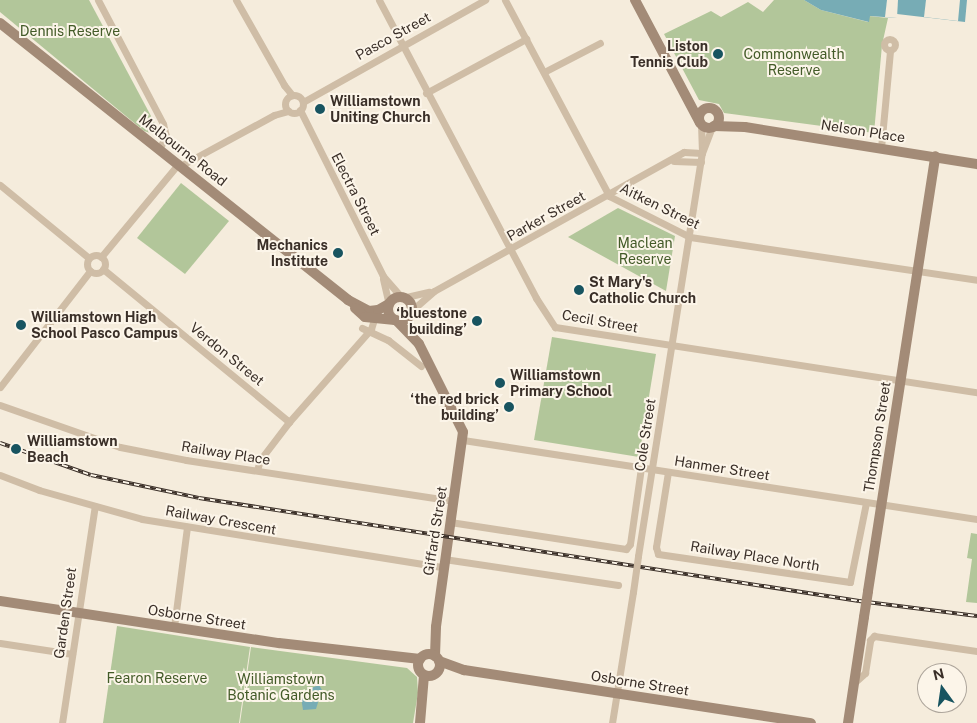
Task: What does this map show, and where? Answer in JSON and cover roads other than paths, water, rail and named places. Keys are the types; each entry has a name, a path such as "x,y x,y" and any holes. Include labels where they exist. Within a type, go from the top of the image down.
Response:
{"street":[{"path":"98,0 164,124 166,136 159,149"},
{"name":"Electra Street","path":"236,0 305,124 383,276 402,297"},
{"name":"Cecil Street","path":"379,0 426,93 536,298 555,327 977,392"},
{"name":"Pasco Street","path":"101,257 180,164 314,94 485,0"},
{"name":"Aitken Street","path":"506,0 609,196 690,237 977,280"},
{"name":"Nelson Place","path":"635,0 701,124 713,127 745,127 977,164"},
{"name":"Melbourne Road","path":"0,23 370,316"},
{"path":"426,93 526,39"},
{"path":"544,72 600,43"},
{"path":"881,148 890,51"},
{"name":"Nelson Place","path":"682,90 695,102 713,110 727,121 745,127"},
{"path":"701,124 700,113 713,110 718,121 713,127"},
{"name":"Cole Street","path":"612,723 690,237 702,152 701,124"},
{"name":"Cole Street","path":"702,152 713,127"},
{"name":"Parker Street","path":"411,312 434,291 609,196 685,152 702,152"},
{"name":"Thompson Street","path":"848,723 935,156"},
{"name":"Parker Street","path":"670,162 684,159 701,162"},
{"path":"0,185 89,258 101,257 103,268 98,272 90,271"},
{"path":"89,258 87,264 90,271"},
{"name":"Verdon Street","path":"103,268 289,422"},
{"path":"0,387 90,271"},
{"name":"Electra Street","path":"383,276 389,304"},
{"name":"Parker Street","path":"402,297 434,291"},
{"path":"258,470 260,460 289,422 356,343 366,329 370,316 402,297 410,303 419,344 456,414 463,440"},
{"path":"389,304 389,314 419,344"},
{"path":"370,316 396,320 405,319 411,312"},
{"path":"366,329 390,341 421,366"},
{"name":"Railway Place","path":"0,405 120,447 454,500"},
{"name":"Hanmer Street","path":"463,440 977,519"},
{"name":"Giffard Street","path":"420,723 463,440"},
{"path":"450,522 626,549 630,544 642,468"},
{"name":"Railway Place North","path":"668,472 656,547 658,554 850,582 866,503"},
{"name":"Railway Crescent","path":"0,475 95,506 187,527 618,585"},
{"name":"Garden Street","path":"62,723 95,506"},
{"path":"174,627 187,527"},
{"name":"Osborne Street","path":"0,600 811,723"},
{"path":"854,682 865,673 870,640 875,636 977,651"},
{"path":"0,643 72,654"}],"water":[{"path":"804,0 967,0 965,22 897,14 897,18 870,16 869,22 821,10"},
{"path":"319,685 322,690 316,709 303,710 301,697 304,691"}],"railway":[{"path":"0,443 91,475 199,498 859,601 977,616"}],"place":[{"name":"Liston Tennis Club","path":"718,54"},
{"name":"Williamstown Uniting Church","path":"320,109"},
{"name":"Mechanics Institute","path":"338,253"},
{"name":"St Mary's Catholic Church","path":"579,290"},
{"name":"‘bluestone building’","path":"477,321"},
{"name":"Williamstown High School Pasco Campus","path":"21,325"},
{"name":"Williamstown Primary School","path":"500,383"},
{"name":"‘the red brick building’","path":"509,407"},
{"name":"Williamstown Beach","path":"16,449"}],"park label":[{"name":"Dennis Reserve","path":"70,31"},
{"name":"Commonwealth Reserve","path":"794,62"},
{"name":"Maclean Reserve","path":"645,252"},
{"name":"Fearon Reserve","path":"157,678"},
{"name":"Williamstown Botanic Gardens","path":"281,688"}]}
